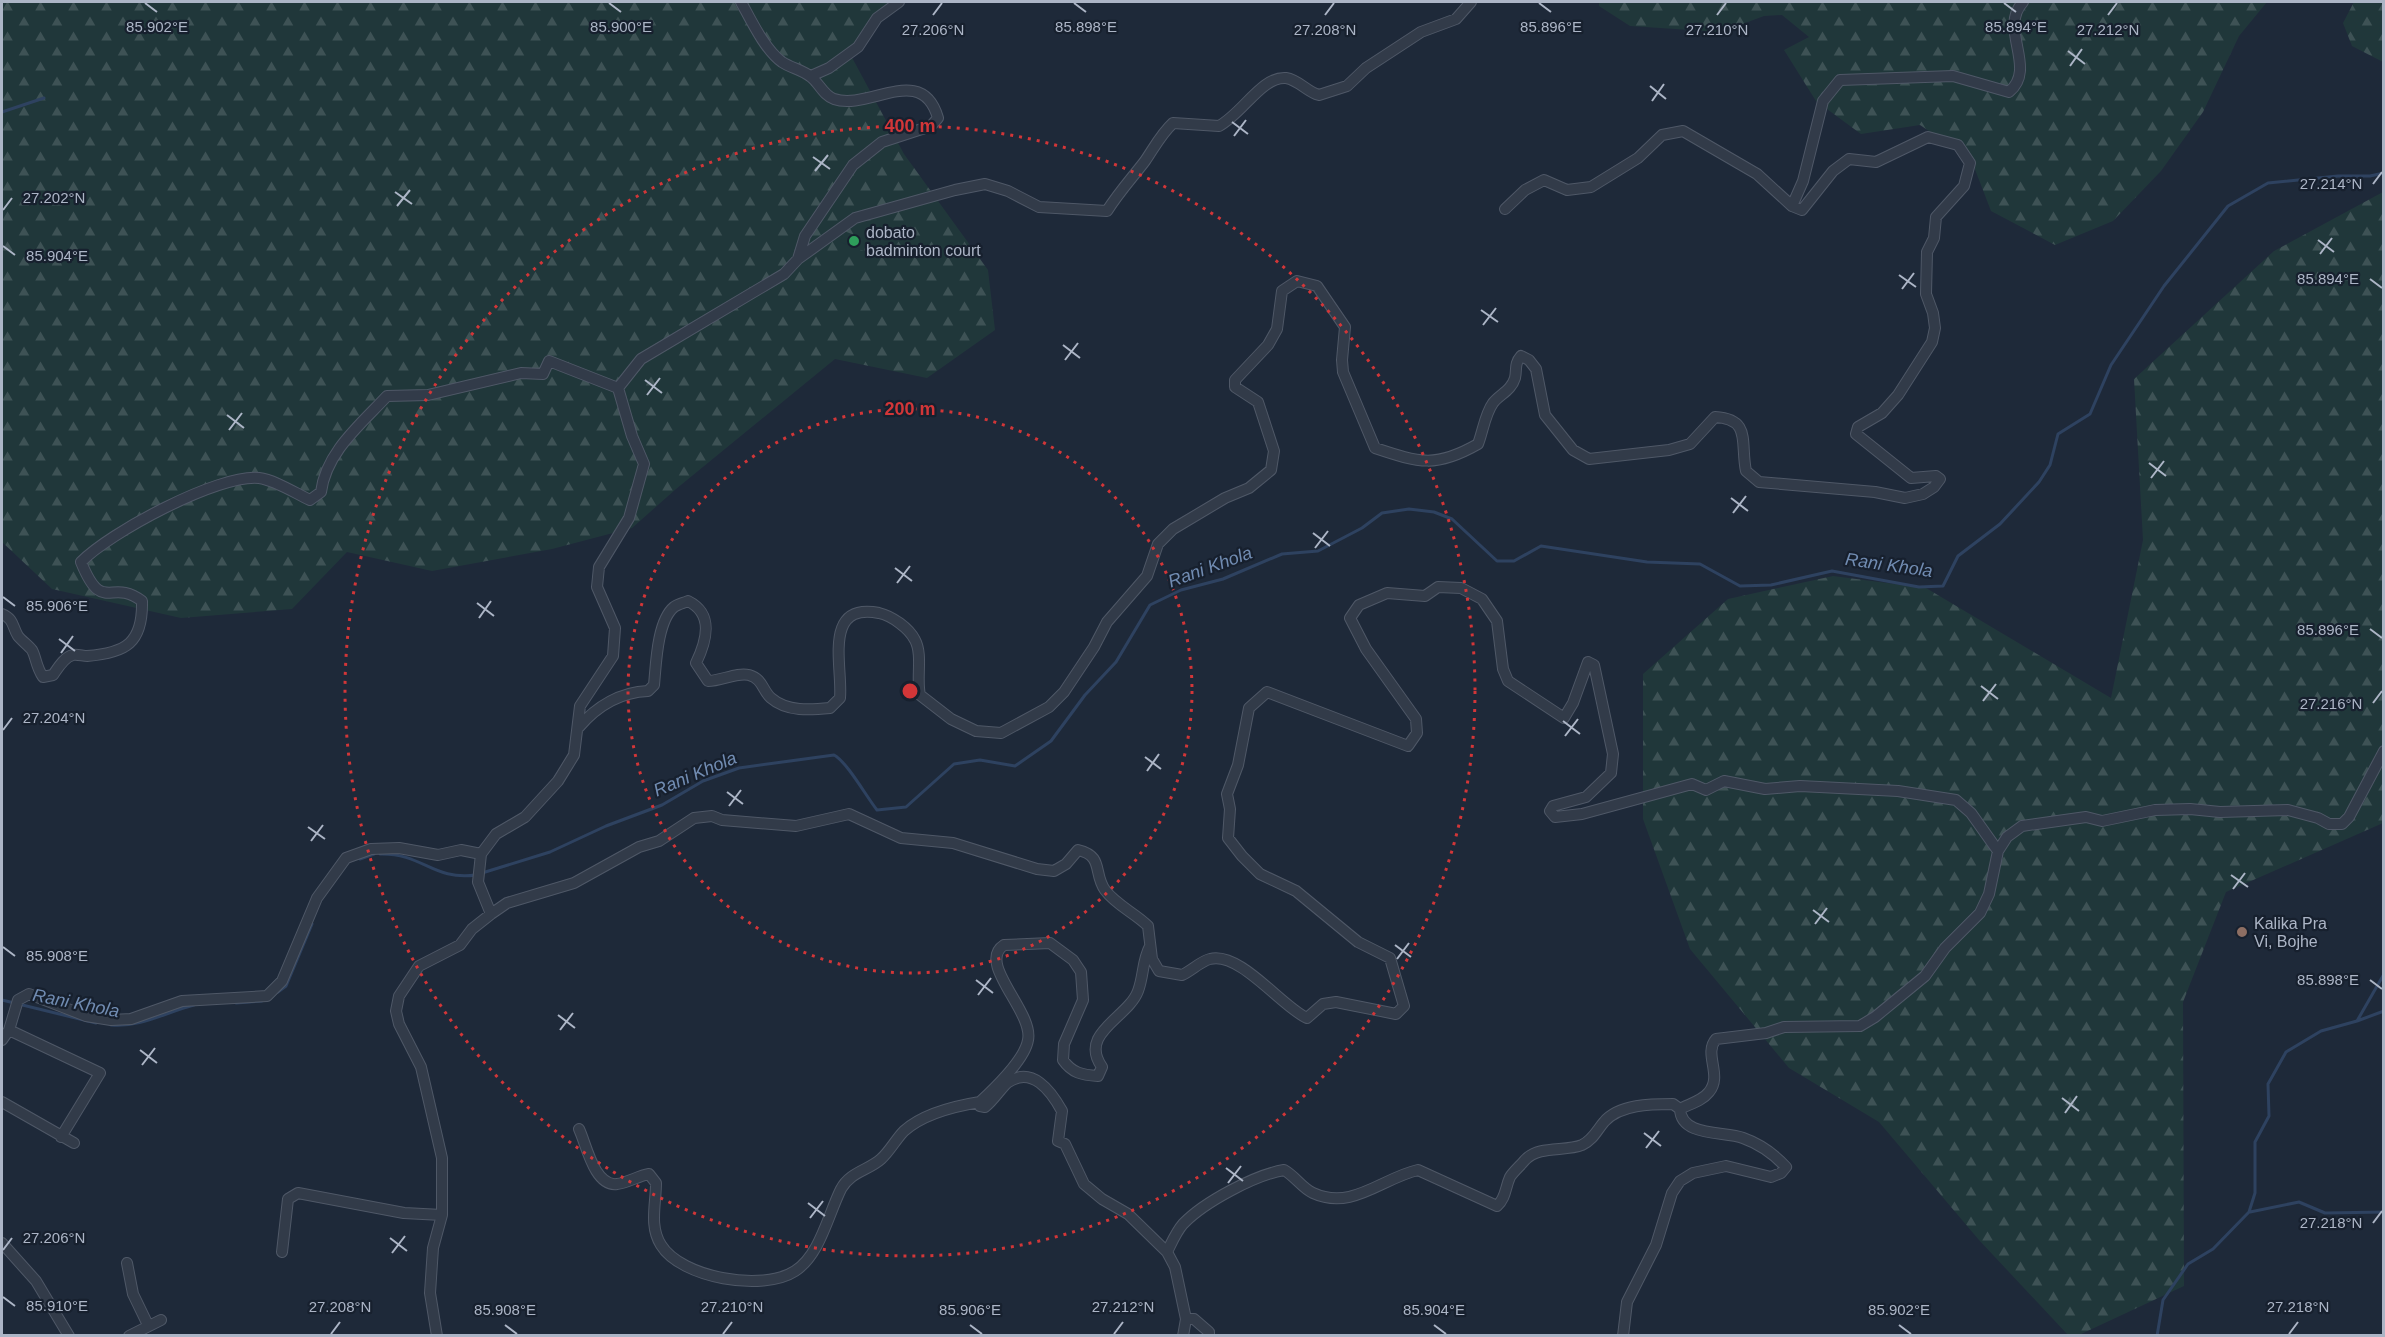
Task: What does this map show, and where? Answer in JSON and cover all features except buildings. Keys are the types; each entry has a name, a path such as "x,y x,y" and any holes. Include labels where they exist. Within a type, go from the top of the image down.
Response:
{"street":[{"path":"741,2 770,50 782,62 810,76 830,98 837,100 874,99 891,90 909,89 920,93 930,101 938,118 931,126 882,142 853,165 806,236 798,259"},
{"path":"810,76 829,68 858,47 877,18 899,2"},
{"path":"618,388 641,358 784,274 798,259 855,218 955,190 986,184 1008,190 1039,207 1107,210 1125,182 1173,123 1219,126 1251,101 1266,82 1275,80 1293,80 1312,93 1320,94 1347,86 1366,68 1421,32 1456,19 1471,2"},
{"path":"1792,206 1803,181 1823,101 1840,80 1953,76 2009,92 2018,84 2021,70 2013,31 2014,18 2023,2"},
{"path":"579,727 590,714 608,703 629,692 648,691 654,686 657,647 665,624 673,608 688,601 700,607 705,618 705,638 696,663 702,675 708,681 716,681 746,674 756,678 770,697 790,707 830,708 840,699 839,636 845,621 867,611 883,614 908,629 916,642 920,695 967,729 1001,733 1049,707 1064,692 1107,622 1143,583 1158,544 1173,529 1225,498 1250,488 1271,470 1274,451 1258,402 1235,387 1235,380 1268,345 1276,329 1282,291 1297,281 1317,286 1345,327 1343,372 1375,448 1434,462 1452,458 1478,444 1494,401 1504,395 1515,379 1515,363 1521,356 1529,360 1536,369 1545,415 1573,450 1589,459 1669,450 1690,444 1714,417 1725,417 1734,420 1742,428 1746,471 1759,482 1875,492 1905,498 1923,494 1940,479 1936,476 1911,478 1856,434 1858,427 1882,413 1898,395 1932,342 1935,328 1933,313 1926,294 1927,252 1934,238 1936,217 1964,186 1970,163 1958,145 1928,137 1876,162 1849,159 1833,171 1802,210 1792,206 1756,174 1683,131 1662,135 1638,159 1591,186 1567,190 1544,180 1525,190 1505,209"},
{"path":"2,614 9,617 18,635 33,651 35,665 42,677 53,675 64,660 72,655 120,652 132,643 142,619 142,602 132,594 100,593 91,586 81,562 96,547 140,523 206,489 237,480 260,478 310,500 321,492 323,475 334,454 387,396 428,395 521,373 543,374 549,361 618,388"},
{"path":"491,914 478,882 481,854 496,834 525,817 558,782 574,755 580,705 613,656 616,642 610,616 597,587 599,567 629,518 644,464 632,436 618,388"},
{"path":"437,1335 430,1293 433,1248 442,1215 442,1158 421,1067 399,1024 396,1011 399,996 419,966 460,945 472,929 507,903 574,883 639,847 659,841 694,818 712,816 722,820 796,826 849,814 901,838 953,843 1037,869 1053,871 1066,864 1078,850 1088,852 1095,861 1103,887 1109,895 1149,926 1152,959 1159,971 1182,975 1207,959 1219,958 1269,988 1296,1014 1307,1018 1323,1004 1336,1002 1396,1014 1404,1006 1390,958 1358,942 1296,891 1260,874 1242,856 1228,838 1230,809 1227,794 1238,765 1249,708 1267,692 1408,746 1417,733 1416,719 1366,649 1350,618 1359,605 1387,593 1425,596 1438,587 1461,588 1482,599 1497,621 1503,669 1508,681 1564,718 1573,703 1588,662 1594,665 1613,754 1611,773 1586,797 1553,806 1550,811 1555,817 1582,814 1692,784 1706,790 1724,781 1765,789 1800,786 1898,791 1956,800 1971,813 1998,851"},
{"path":"1680,1109 1702,1099 1713,1084 1715,1066 1710,1051 1716,1039 1766,1033 1784,1027 1860,1026 1915,985 1936,962 1944,948 1986,905 1998,851 2007,837 2022,826 2086,817 2102,821 2155,810 2288,810 2318,818 2329,824 2343,824 2349,817 2384,751"},
{"path":"2,1040 9,1030 18,1000 29,994 86,1016 111,1020 130,1019 182,1001 267,996 282,981 317,898 346,858 371,849 390,848 438,855 461,850 481,854"},
{"path":"579,1129 592,1166 606,1181 616,1185 649,1174 656,1183 653,1215 656,1235 671,1258 727,1279 763,1282 795,1271 807,1260 843,1186 854,1175 880,1160 906,1130 927,1116 980,1102 1022,1056 1029,1032 1025,1014 1009,993 997,966 995,954 998,949 1004,945 1050,943 1073,960 1082,972 1084,992 1076,1020 1064,1044 1063,1060 1069,1069 1083,1075 1098,1076 1102,1067 1096,1059 1097,1038 1134,999 1138,990 1143,959 1150,945"},
{"path":"9,1030 100,1073 61,1137"},
{"path":"980,1102 980,1106 985,1107 999,1096 1006,1084 1019,1078 1030,1077 1043,1084 1062,1111 1058,1141 1065,1144 1084,1184 1102,1199 1128,1214 1167,1252 1175,1268 1186,1319 1183,1335"},
{"path":"2,1102 74,1143"},
{"path":"1167,1252 1182,1226 1195,1215 1236,1187 1284,1170 1293,1175 1311,1192 1330,1199 1362,1195 1407,1172 1418,1170 1497,1206 1503,1200 1510,1176 1527,1158 1546,1150 1579,1146 1588,1141 1604,1121 1634,1107 1673,1104 1680,1109 1683,1121 1689,1126 1743,1138 1765,1148 1786,1167 1781,1173 1771,1177 1726,1167 1693,1173 1680,1181 1672,1193 1656,1245 1627,1302 1623,1335"},
{"path":"282,1252 288,1199 297,1193 404,1213 442,1215"},
{"path":"2,1243 36,1281 69,1335"},
{"path":"127,1263 133,1294 148,1325"},
{"path":"1186,1319 1199,1322 1209,1335"},
{"path":"129,1335 161,1320"}],"green space":[{"path":"2,2 898,2 849,52 904,154 988,270 995,330 927,378 835,359 676,489 632,528 552,549 432,571 347,552 292,609 181,618 52,589 2,542"},
{"path":"1599,2 2267,2 2239,36 2203,112 2161,171 2113,221 2055,245 1991,211 1971,159 1920,125 1861,134 1816,101 1784,50 1809,37 1782,15 1764,16 1721,32 1630,26 1599,6"},
{"path":"2354,2 2383,2 2383,62 2352,46 2343,23"},
{"path":"2383,192 2383,823 2226,892 2183,1002 2184,1286 2079,1335 2068,1335 1979,1240 1879,1122 1789,1068 1690,949 1643,819 1643,674 1728,599 1833,576 1926,588 2111,698 2143,540 2134,379 2274,251"},
{"name":"dobato badminton court","path":"844,231 867,240 864,251 840,242"}],"waterway":[{"path":"2,112 44,98"},
{"name":"Rani Khola","path":"482,873 550,852 606,826 662,805 703,781 739,768 834,755 850,772 877,810 906,807 954,764 980,760 1015,766 1051,741 1085,695 1116,662 1150,605 1181,590 1223,579 1282,554 1318,551 1362,528 1382,513 1409,509 1434,512 1452,519 1497,561 1514,561 1541,546 1647,562 1700,564 1740,586 1771,585 1832,571 1919,587 1943,586 1958,556 2000,524 2039,482 2050,465 2058,434 2090,414 2111,365 2164,286 2228,206 2268,183 2384,173"},
{"name":"Rani Khola","path":"360,859 374,854"},
{"name":"Rani Khola","path":"380,854 407,858 449,874 476,875"},
{"name":"Rani Khola","path":"278,992 286,986 312,924"},
{"path":"2157,1336 2163,1300 2188,1264 2213,1249 2249,1212 2255,1193 2255,1142 2269,1116 2268,1084 2286,1052 2321,1031 2357,1021 2384,974"},
{"name":"Rani Khola","path":"2,1000 96,1023"},
{"name":"Rani Khola","path":"236,1003 262,1001"},
{"name":"Rani Khola","path":"111,1025 143,1022 194,1005"},
{"path":"2357,1021 2384,1011"},
{"path":"2250,1212 2299,1202 2325,1213 2384,1212"}],"place":[{"name":"dobato badminton court","path":"854,241"},
{"name":"Kalika Pra Vi, Bojhe","path":"2242,932"}]}
